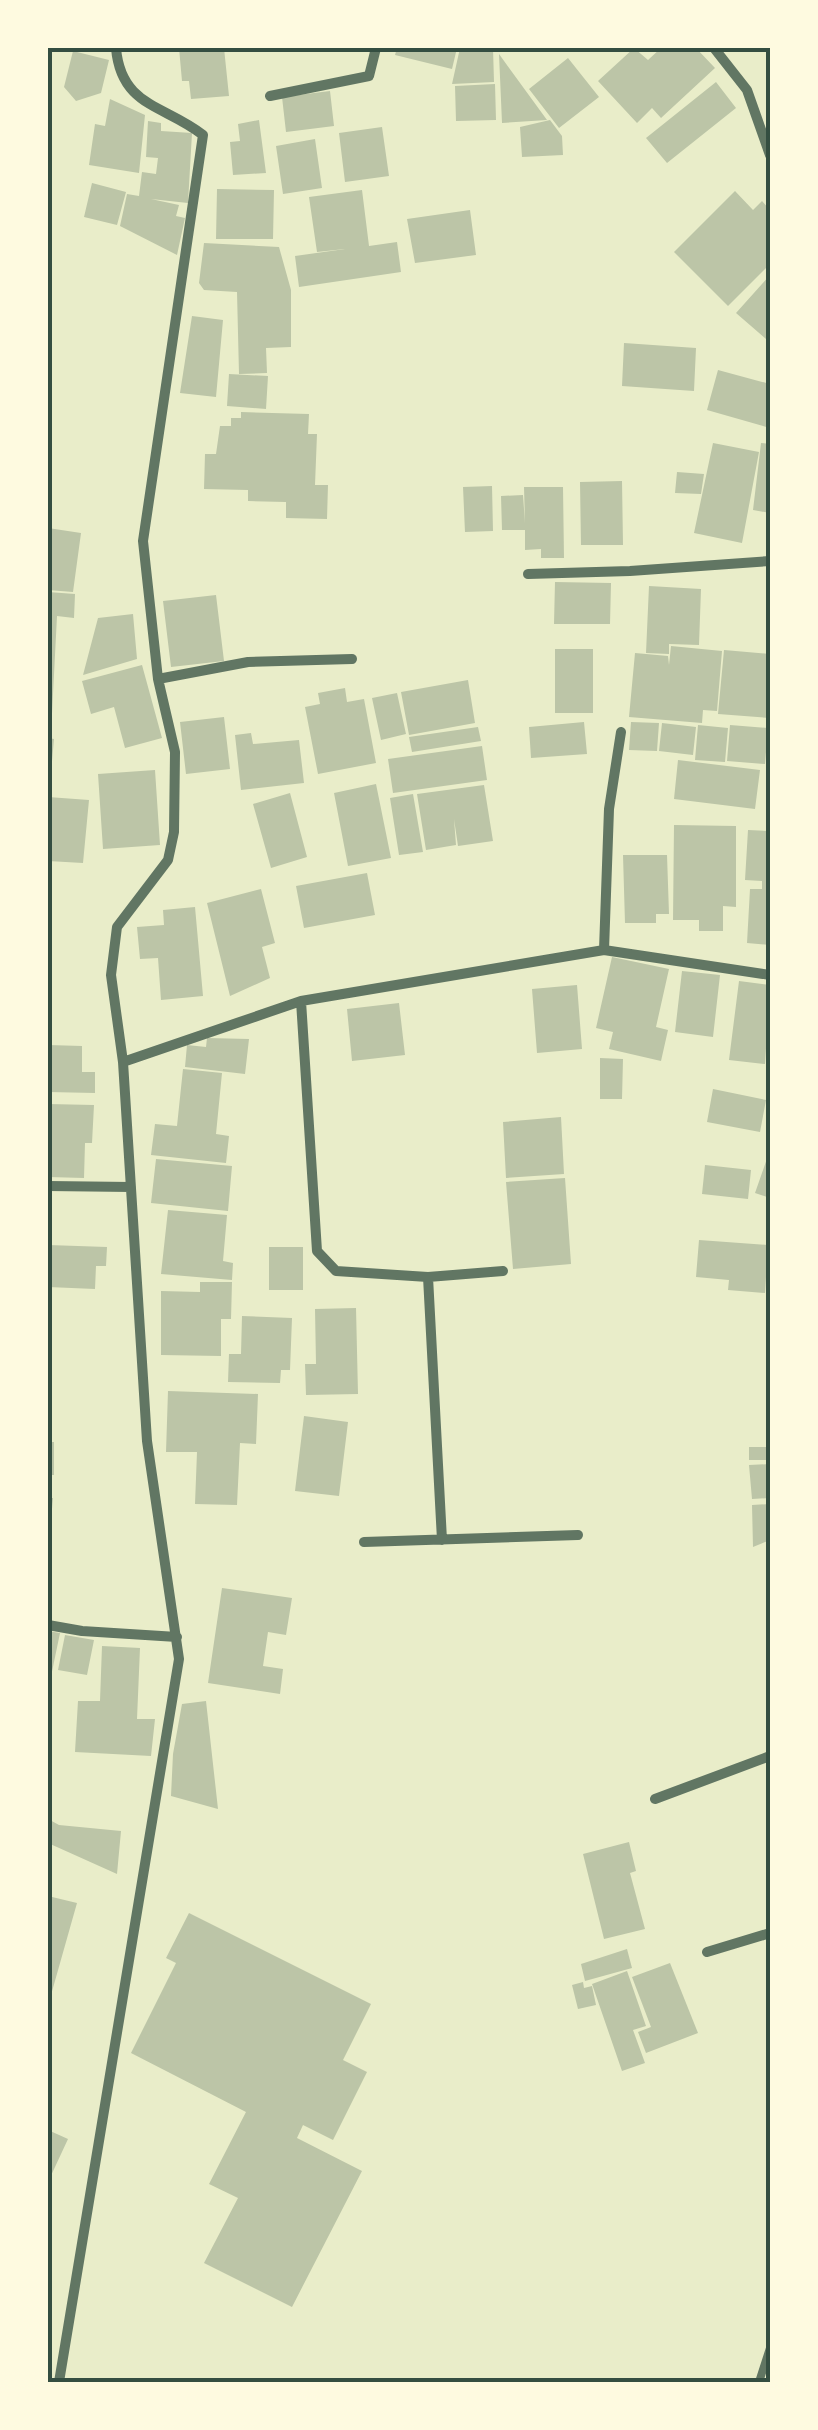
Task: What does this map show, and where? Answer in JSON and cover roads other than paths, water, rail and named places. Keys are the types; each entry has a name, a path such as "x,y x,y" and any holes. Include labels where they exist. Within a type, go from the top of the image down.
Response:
{"street":[{"path":"59,2382 176,1679 177,1637 146,1441 122,1062 111,976 117,928 168,860 174,832 175,752 158,679 144,541 203,135 140,100 118,67 116,48"},
{"path":"270,96 369,76 376,48"},
{"path":"714,48 748,90 770,155"},
{"path":"528,574 770,561"},
{"path":"158,679 248,662 352,660"},
{"path":"604,950 609,809 620,732"},
{"path":"122,1062 301,1001 604,950 770,975"},
{"path":"301,1001 317,1251 336,1271 428,1277 503,1271"},
{"path":"48,1186 131,1188"},
{"path":"428,1277 442,1540"},
{"path":"364,1542 578,1535"},
{"path":"48,1625 177,1637"},
{"path":"655,1799 770,1756"},
{"path":"707,1952 770,1934"}],"lane":[{"path":"759,2382 770,2348"}]}
